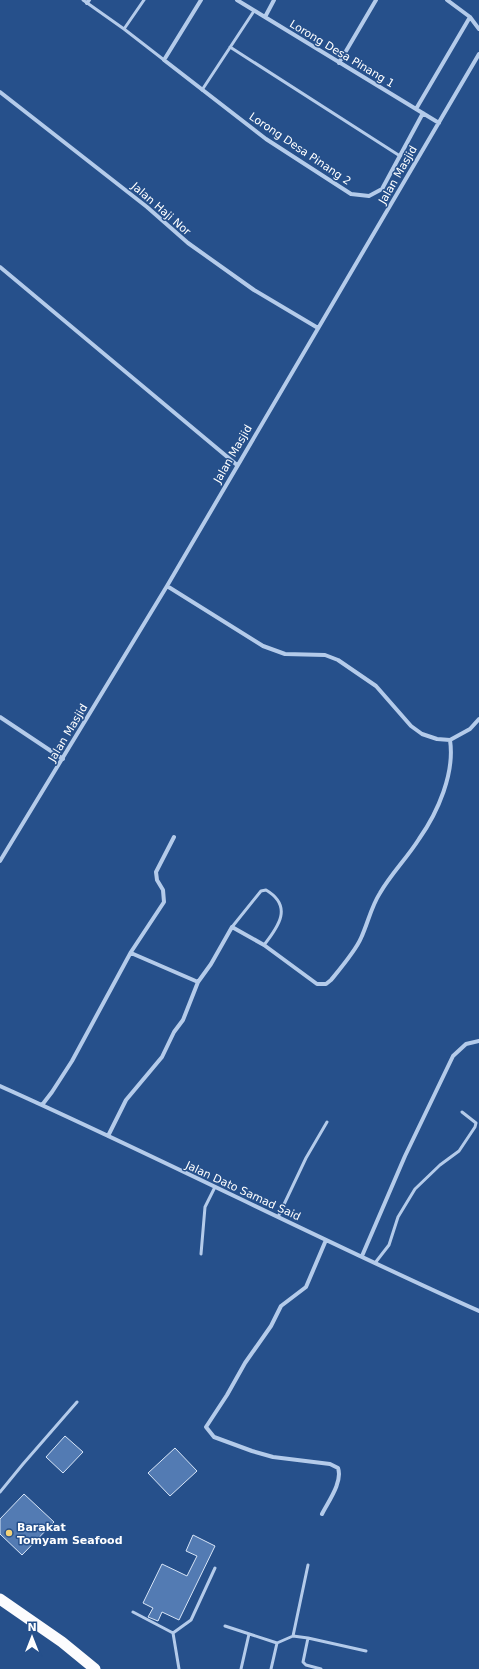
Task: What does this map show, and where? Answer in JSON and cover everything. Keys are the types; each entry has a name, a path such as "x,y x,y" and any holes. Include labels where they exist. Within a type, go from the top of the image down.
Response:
{"highway":[{"path":"0,1599 62,1642 95,1669"}],"street":[{"path":"164,60 201,0"},
{"name":"Lorong Desa Pinang 1","path":"237,0 438,123"},
{"path":"264,17 274,0"},
{"path":"339,62 376,0"},
{"path":"447,0 470,17 479,29"},
{"path":"416,109 470,17"},
{"name":"Jalan Masjid","path":"0,861 167,586 479,54"},
{"name":"Lorong Desa Pinang 2","path":"164,60 266,139 351,194 369,196 382,189 423,113"},
{"name":"Jalan Haji Nor","path":"0,92 147,206 188,243 272,301 318,328"},
{"path":"0,268 237,465"},
{"path":"167,586 263,646 285,654 325,655 338,660 376,686 411,726 422,734 437,739 450,740 470,729 479,719"},
{"path":"0,717 63,759"},
{"path":"108,1136 126,1100 162,1057 174,1032 183,1020 198,982 211,964 232,926 264,945 317,984 326,984 331,980 361,939 366,921 379,893 420,839 437,808 449,773 452,749 450,740"},
{"path":"42,1105 72,1060 131,953 164,902 163,890 157,880 156,872 174,837"},
{"path":"131,953 198,982"},
{"path":"362,1256 405,1156 453,1056 466,1044 479,1041"},
{"name":"Jalan Dato Samad Said","path":"0,1086 479,1311"},
{"path":"322,1514 337,1483 339,1473 338,1468 330,1464 273,1457 252,1451 214,1437 206,1427 227,1395 245,1363 271,1326 281,1306 306,1287 326,1240"}],"lane":[{"path":"124,29 144,0"},
{"path":"86,1 164,60"},
{"path":"202,90 254,11"},
{"path":"230,47 400,156"},
{"path":"232,926 261,891 266,890 272,893 280,902 281,910 279,921 264,945"},
{"path":"376,1263 389,1245 398,1217 415,1190 440,1165 459,1151 475,1127 476,1123 462,1112"},
{"path":"278,1217 306,1158 327,1122"},
{"path":"201,1254 205,1207 215,1187"},
{"path":"0,1492 77,1402"},
{"path":"293,1636 308,1565"},
{"path":"173,1633 191,1620 215,1568"},
{"path":"132,1612 173,1633"},
{"path":"224,1626 277,1643 293,1636 366,1651"},
{"path":"173,1633 180,1669"},
{"path":"240,1669 249,1634"},
{"path":"308,1638 303,1662 306,1665 321,1669"},
{"path":"271,1669 277,1643"}],"building":[{"path":"65,1436 83,1452 63,1473 46,1457"},
{"path":"175,1448 197,1471 170,1496 148,1473"},
{"path":"24,1494 54,1522 22,1555 0,1534 0,1519"},
{"path":"193,1535 215,1546 179,1620 162,1612 158,1621 148,1617 153,1608 143,1603 162,1564 187,1576 197,1556 186,1551"}],"place":[{"name":"Barakat Tomyam Seafood","path":"9,1533"}]}
